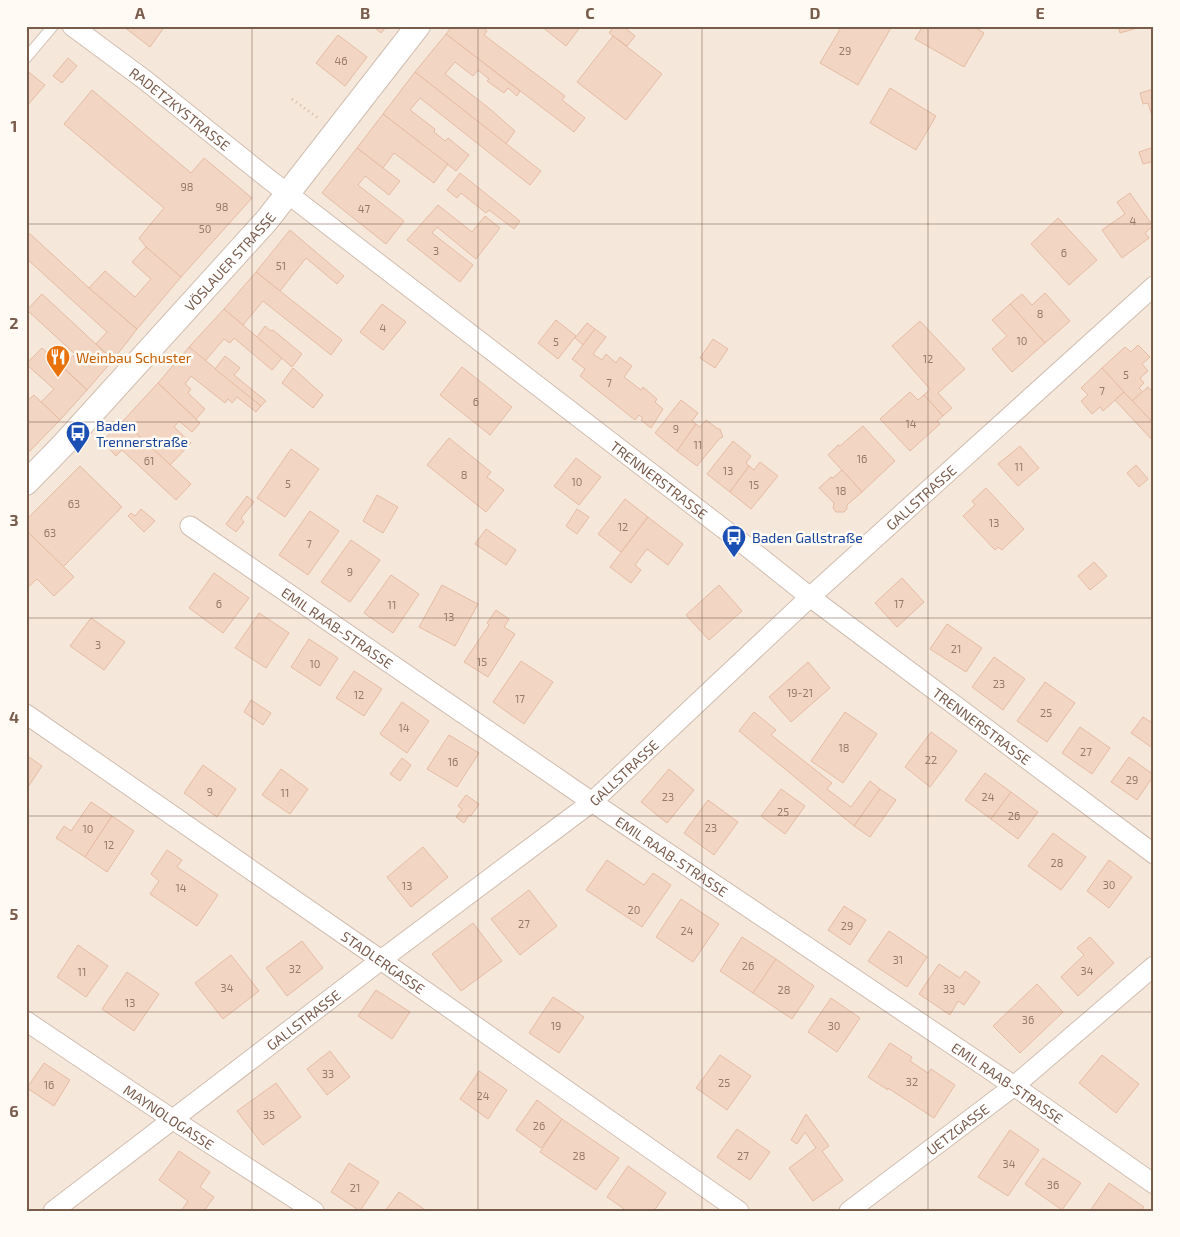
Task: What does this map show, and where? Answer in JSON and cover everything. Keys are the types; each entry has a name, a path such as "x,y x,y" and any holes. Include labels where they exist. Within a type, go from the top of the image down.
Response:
{"street":[{"name":"RADETZKYSTRASSE","path":"72,26 145,80 287,193"},
{"name":"VÖSLAUER STRASSE","path":"26,483 64,444 267,220 418,26"},
{"name":"TRENNERSTRASSE","path":"287,193 810,597 1154,854"},
{"name":"GALLSTRASSE","path":"53,1211 381,960 592,802 810,597 1154,286"},
{"name":"EMIL RAAB-STRASSE","path":"190,526 592,802 1014,1086 1154,1184"},
{"name":"STADLERGASSE","path":"26,714 739,1211"},
{"name":"UETZGASSE","path":"849,1211 1014,1086 1154,966"},
{"name":"MAYNOLOGASSE","path":"26,1021 314,1211"}],"lane":[{"path":"26,58 53,26"}],"path":[{"path":"292,99 335,132"}],"shaded area":[{"path":"26,26 1154,26 1154,1211 26,1211"}],"building":[{"path":"123,26 165,26 150,47"},
{"path":"373,26 387,26 381,33"},
{"path":"452,26 481,26 487,31 484,35 565,96 562,100 585,118 574,132 446,34"},
{"path":"541,26 581,26 566,46"},
{"path":"614,26 623,26 635,36 627,46 609,33"},
{"path":"842,26 892,26 858,85 820,63"},
{"path":"923,26 973,26 984,33 964,67 915,39"},
{"path":"1118,26 1144,26 1120,33"},
{"path":"446,34 520,91 517,96 508,88 504,93 487,81 489,79 478,70 473,76 455,62 445,74 515,131 506,144 415,72"},
{"path":"338,35 367,57 345,86 316,63"},
{"path":"613,36 662,74 626,120 577,82"},
{"path":"68,58 77,66 62,83 53,76"},
{"path":"26,70 45,85 26,107"},
{"path":"415,72 541,171 530,185 420,98 410,110 435,129 434,132 445,141 448,138 469,155 456,171 383,114"},
{"path":"890,88 936,116 916,150 870,123"},
{"path":"1154,89 1154,122 1148,103 1143,104 1140,93"},
{"path":"92,90 191,173 204,158 252,198 181,277 146,247 139,238 164,208 64,124"},
{"path":"383,114 448,164 434,183 394,153 383,168 357,148"},
{"path":"1154,147 1154,161 1143,164 1139,152"},
{"path":"357,148 400,181 389,195 365,176 358,185 404,221 386,244 322,193"},
{"path":"460,173 520,221 514,229 489,210 486,213 461,193 457,198 447,190"},
{"path":"1130,193 1153,226 1145,233 1149,238 1122,258 1102,230 1125,214 1117,202"},
{"path":"438,205 472,232 485,216 500,228 476,259 437,227 432,233 473,265 460,282 407,240"},
{"path":"1058,218 1097,260 1069,285 1031,244"},
{"path":"290,230 344,276 337,284 306,258 280,291 256,272"},
{"path":"29,233 137,329 113,360 96,344 107,332 26,258 26,236"},
{"path":"146,247 181,277 137,329 89,288 105,271 135,297 151,279 132,262"},
{"path":"256,272 342,340 331,355 263,301 243,325 224,309"},
{"path":"1045,293 1070,321 1045,343 1010,304 1022,294 1032,305"},
{"path":"42,294 113,360 87,390 63,367 75,354 27,310"},
{"path":"382,304 406,322 383,350 360,332"},
{"path":"1010,304 1045,343 1012,372 992,349 1007,336 992,320"},
{"path":"224,309 282,358 272,370 234,338 230,343 224,339 205,361 189,347"},
{"path":"556,320 576,336 558,359 538,343"},
{"path":"920,321 965,369 938,393 952,408 943,416 924,395 930,389 892,346"},
{"path":"587,323 595,329 583,345 575,338"},
{"path":"265,326 271,331 273,330 302,354 292,367 257,337"},
{"path":"595,329 606,337 593,354 602,360 606,354 616,363 620,357 632,366 624,377 641,390 643,387 657,399 655,402 663,409 651,428 641,420 643,418 639,415 635,420 580,376 585,369 572,359"},
{"path":"713,339 728,349 715,368 700,358"},
{"path":"1138,345 1150,357 1142,364 1148,371 1140,378 1144,383 1139,388 1143,392 1132,401 1102,368 1125,347 1131,352"},
{"path":"189,347 261,406 256,412 237,397 232,403 228,399 225,403 191,376 185,384 191,389 188,393 205,409 196,419 158,383"},
{"name":"Weinbau Schuster","path":"42,348 87,390 60,420 41,402 54,389 26,364"},
{"path":"225,356 240,368 234,375 266,401 261,406 215,369"},
{"path":"462,367 512,407 490,435 440,395"},
{"path":"293,368 323,395 313,408 282,383"},
{"path":"1102,368 1124,392 1103,411 1100,407 1092,414 1081,401 1088,395 1081,388"},
{"path":"158,383 200,423 192,432 179,421 174,427 191,443 170,465 123,421"},
{"path":"1148,387 1154,394 1154,424 1132,401"},
{"path":"910,392 918,400 924,395 943,416 937,421 940,424 910,451 880,419"},
{"path":"1124,392 1154,424 1154,442 1115,400"},
{"path":"34,395 60,420 26,455 26,402"},
{"path":"681,400 698,413 692,421 696,424 677,451 655,433"},
{"path":"706,420 720,429 723,437 720,438 697,466 677,451 696,424 700,427"},
{"path":"123,421 191,484 176,500 122,450 116,456 102,441"},
{"path":"863,426 895,461 862,492 828,455"},
{"path":"449,438 491,472 487,477 504,490 486,512 427,465"},
{"path":"733,441 751,456 746,463 749,466 730,492 707,474"},
{"path":"1020,446 1039,468 1018,486 998,464"},
{"path":"291,449 319,469 285,517 257,498"},
{"path":"576,458 601,477 579,505 554,486"},
{"path":"760,462 778,476 751,509 730,492 749,466 754,470"},
{"path":"1136,465 1148,479 1139,487 1127,473"},
{"path":"80,466 122,507 63,567 26,530 26,520"},
{"path":"842,470 862,492 847,505 847,509 844,512 836,512 833,508 834,503 819,488"},
{"path":"986,488 1024,529 1002,550 998,547 995,550 963,516 975,505 972,501"},
{"path":"377,495 398,507 383,533 363,521"},
{"path":"247,496 254,502 241,518 244,522 236,532 226,524"},
{"path":"625,499 648,517 621,552 598,534"},
{"path":"141,509 155,521 144,532 128,516 131,513 135,516"},
{"path":"577,509 589,517 577,534 566,526"},
{"path":"310,511 339,531 308,575 279,555"},
{"path":"648,517 683,544 668,565 647,549 635,565 641,570 631,583 610,567"},
{"path":"486,529 516,550 506,565 475,544"},
{"path":"26,530 74,577 54,596 37,579 26,589"},
{"path":"351,540 380,560 350,602 321,582"},
{"path":"1094,562 1107,576 1090,590 1078,576"},
{"path":"214,573 249,598 223,633 189,608"},
{"path":"391,575 419,594 393,633 364,613"},
{"path":"902,578 924,602 897,627 875,603"},
{"path":"442,585 478,604 455,646 419,627"},
{"path":"719,585 742,611 709,640 686,615"},
{"path":"496,610 509,619 504,627 515,634 488,677 464,662 489,625 487,623"},
{"path":"259,613 289,633 266,668 235,648"},
{"path":"91,618 125,642 104,670 70,646"},
{"path":"947,624 982,648 966,672 930,649"},
{"path":"309,639 338,658 320,686 291,667"},
{"path":"994,657 1025,679 1003,710 972,687"},
{"path":"521,661 553,682 524,724 493,702"},
{"path":"808,662 830,688 791,722 769,697"},
{"path":"354,671 382,689 364,716 336,698"},
{"path":"1045,682 1075,703 1047,742 1017,721"},
{"path":"251,700 271,713 263,725 244,712"},
{"path":"402,702 429,721 407,753 380,734"},
{"path":"754,712 776,730 771,735 832,783 827,789 851,807 870,781 880,789 854,826 739,731"},
{"path":"845,712 877,734 843,783 811,761"},
{"path":"1143,717 1154,724 1154,749 1131,733"},
{"path":"1080,727 1110,748 1092,774 1062,753"},
{"path":"931,732 957,751 930,787 905,767"},
{"path":"449,735 479,753 457,787 427,769"},
{"path":"26,755 42,766 26,790"},
{"path":"1129,757 1154,775 1137,800 1111,782"},
{"path":"402,758 411,765 400,781 390,774"},
{"path":"203,765 236,789 217,817 184,793"},
{"path":"281,769 308,789 290,814 262,795"},
{"path":"669,769 694,790 667,823 641,802"},
{"path":"985,773 1011,792 991,819 965,800"},
{"path":"781,789 805,806 785,834 761,816"},
{"path":"880,789 896,800 870,837 854,826"},
{"path":"1011,792 1038,812 1018,839 991,819"},
{"path":"466,795 479,804 464,823 456,817 462,809 458,806"},
{"path":"708,800 738,822 714,855 684,833"},
{"path":"91,802 112,816 85,857 56,838 64,826 71,831"},
{"path":"112,816 134,831 107,872 85,857"},
{"path":"1053,833 1086,857 1061,890 1028,866"},
{"path":"423,847 448,877 411,907 387,877"},
{"path":"167,850 182,860 177,867 218,895 197,926 150,894 159,881 151,874"},
{"path":"607,860 644,885 653,873 671,885 642,927 586,890"},
{"path":"1109,860 1132,877 1109,908 1087,891"},
{"path":"529,890 557,926 520,955 491,919"},
{"path":"681,899 719,924 693,962 656,937"},
{"path":"844,906 866,920 850,945 828,930"},
{"path":"473,923 502,961 461,991 432,954"},
{"path":"889,931 927,957 907,987 868,961"},
{"path":"742,937 776,959 753,993 720,971"},
{"path":"1090,937 1114,963 1078,996 1061,977 1084,955 1077,948"},
{"path":"302,941 323,968 287,996 266,968"},
{"path":"78,945 108,966 86,997 57,977"},
{"path":"231,955 259,991 223,1019 195,983"},
{"path":"776,959 814,986 792,1019 753,993"},
{"path":"939,964 960,978 965,971 980,982 964,1005 958,1001 950,1015 919,994"},
{"path":"127,972 159,994 134,1031 102,1009"},
{"path":"1037,984 1063,1012 1020,1053 993,1026"},
{"path":"376,990 410,1012 392,1039 358,1016"},
{"path":"553,997 584,1017 559,1053 529,1033"},
{"path":"831,998 860,1018 837,1052 808,1032"},
{"path":"890,1043 912,1057 910,1061 928,1073 931,1069 955,1085 934,1118 868,1077"},
{"path":"330,1051 350,1077 327,1095 307,1069"},
{"path":"720,1055 751,1076 727,1110 696,1088"},
{"path":"1102,1055 1139,1084 1116,1113 1079,1083"},
{"path":"44,1063 70,1080 54,1106 27,1088"},
{"path":"479,1071 507,1090 488,1119 460,1099"},
{"path":"276,1083 301,1117 263,1145 237,1111"},
{"path":"537,1100 562,1119 541,1148 516,1130"},
{"path":"806,1114 829,1146 822,1151 843,1180 813,1201 789,1168 816,1148 805,1132 797,1144 791,1140"},
{"path":"562,1119 619,1158 596,1190 540,1152"},
{"path":"737,1129 770,1152 750,1180 717,1157"},
{"path":"1010,1130 1039,1150 1008,1196 978,1177"},
{"path":"179,1151 210,1172 200,1187 214,1197 204,1211 181,1211 188,1201 159,1180"},
{"path":"1043,1158 1081,1183 1062,1210 1025,1184"},
{"path":"349,1163 379,1182 360,1211 331,1192"},
{"path":"628,1166 666,1193 654,1211 627,1211 607,1197"},
{"path":"1109,1183 1144,1207 1141,1211 1090,1211"},
{"path":"399,1192 427,1211 385,1211"}],"place":[{"name":"Weinbau Schuster","path":"58,378"},
{"name":"Baden Trennerstraße","path":"78,454"},
{"name":"Baden Gallstraße","path":"734,558"}]}
